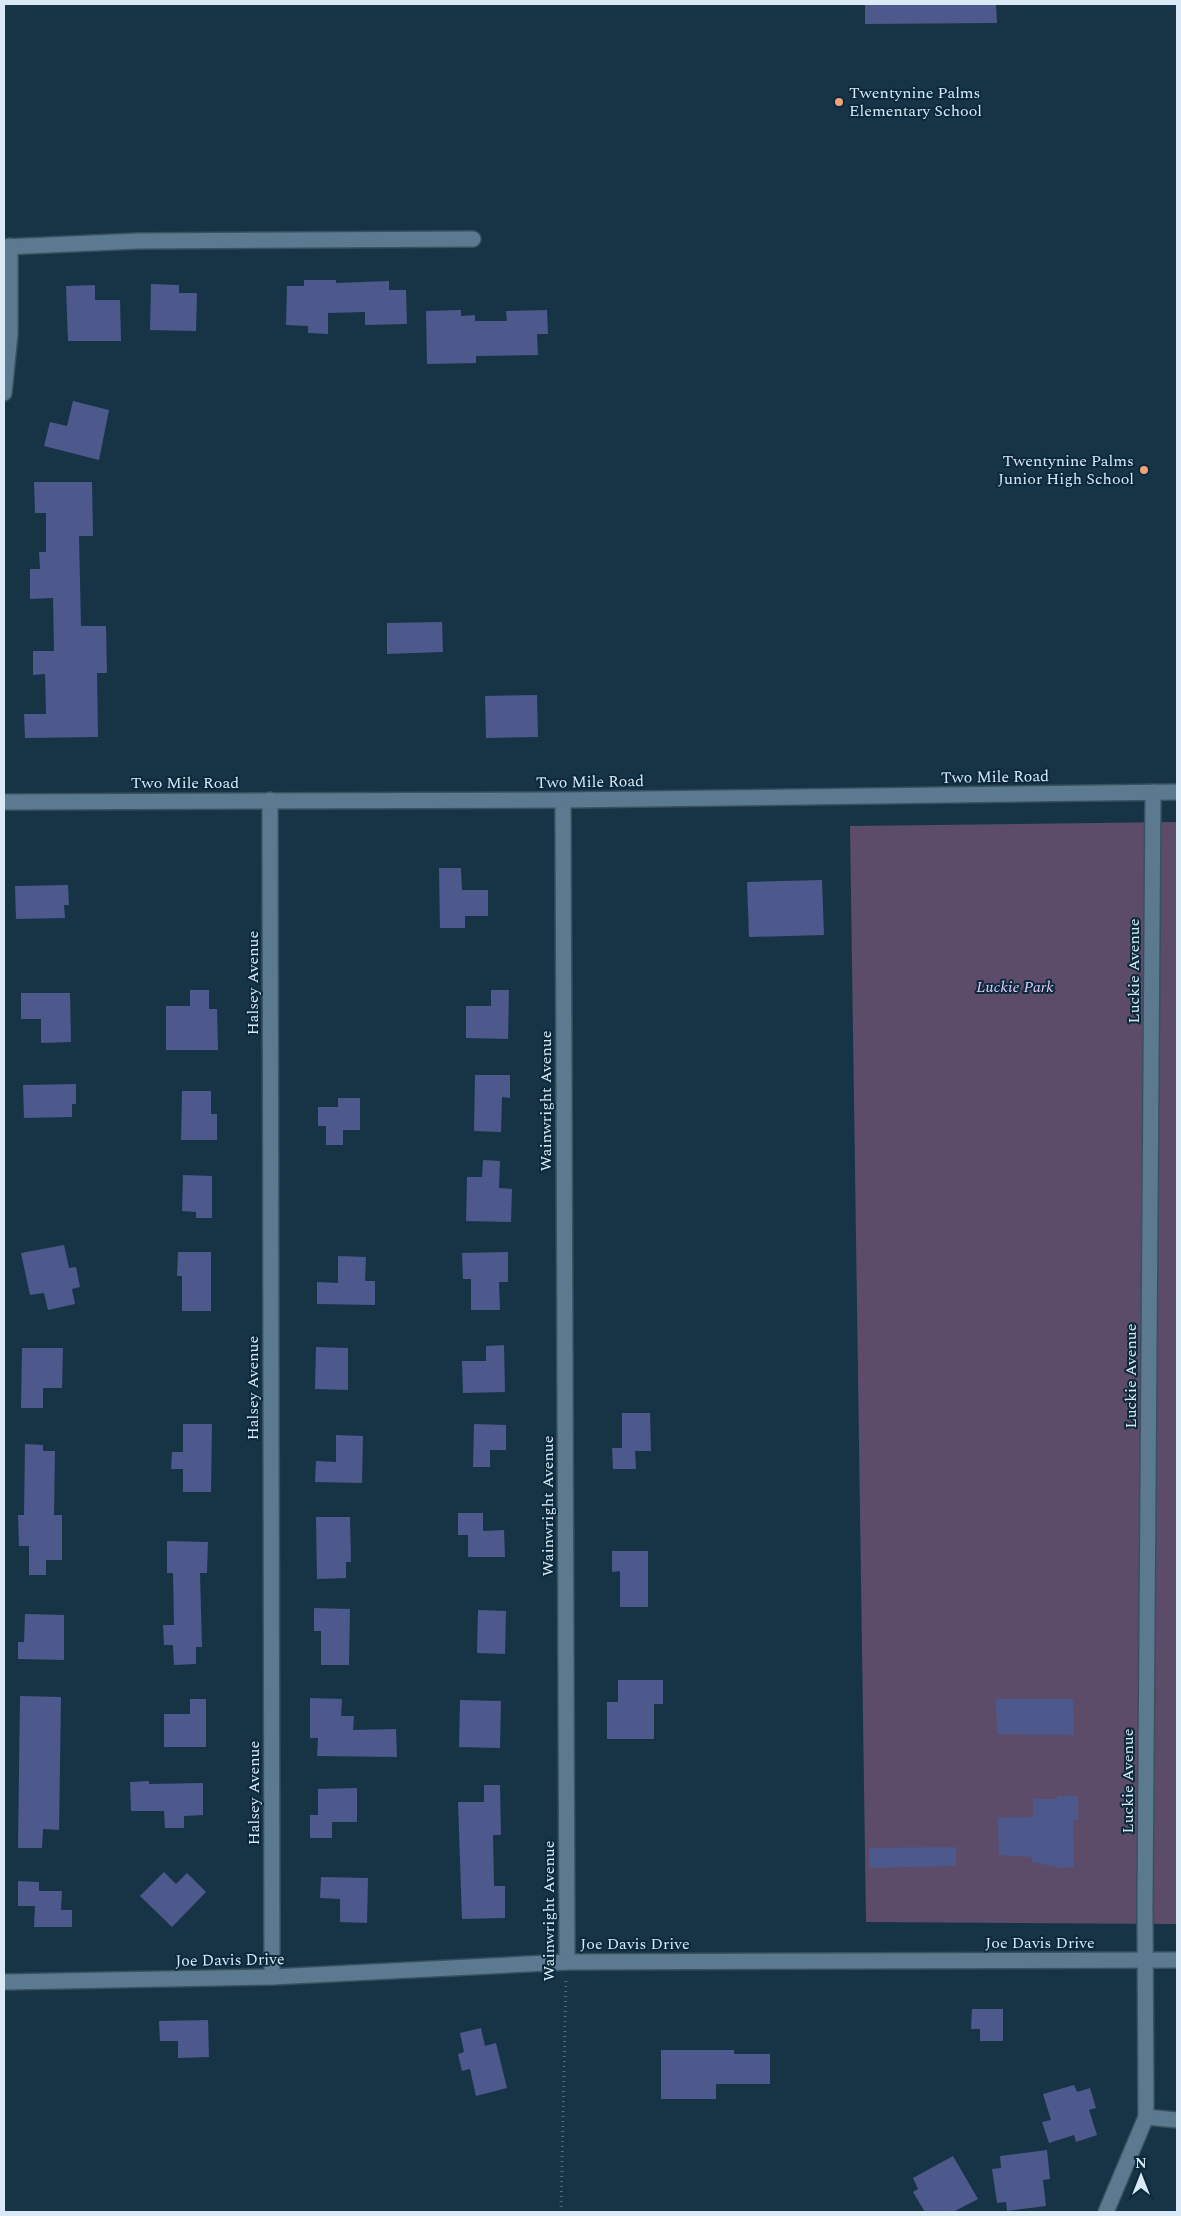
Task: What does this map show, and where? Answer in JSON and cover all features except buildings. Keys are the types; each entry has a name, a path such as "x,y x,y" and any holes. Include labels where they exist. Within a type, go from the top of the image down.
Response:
{"street":[{"path":"4,393 10,334 7,246 138,241 473,239"},
{"name":"Luckie Avenue","path":"1146,2117 1145,1961 1153,792"},
{"name":"Two Mile Road","path":"4,802 563,800 1177,792"},
{"name":"Halsey Avenue","path":"270,800 272,1977"},
{"name":"Wainwright Avenue","path":"563,800 567,1962"},
{"name":"Joe Davis Drive","path":"4,1982 272,1977 567,1962 1177,1960"},
{"path":"1106,2212 1146,2117 1177,2120"}],"path":[{"name":"Wainwright Avenue","path":"561,2212 567,1962"}],"green space":[{"name":"Luckie Park","path":"1177,822 1177,1924 866,1922 850,826"}],"place":[{"name":"Twentynine Palms Elementary School","path":"839,102"},
{"name":"Twentynine Palms Junior High School","path":"1144,470"}]}
